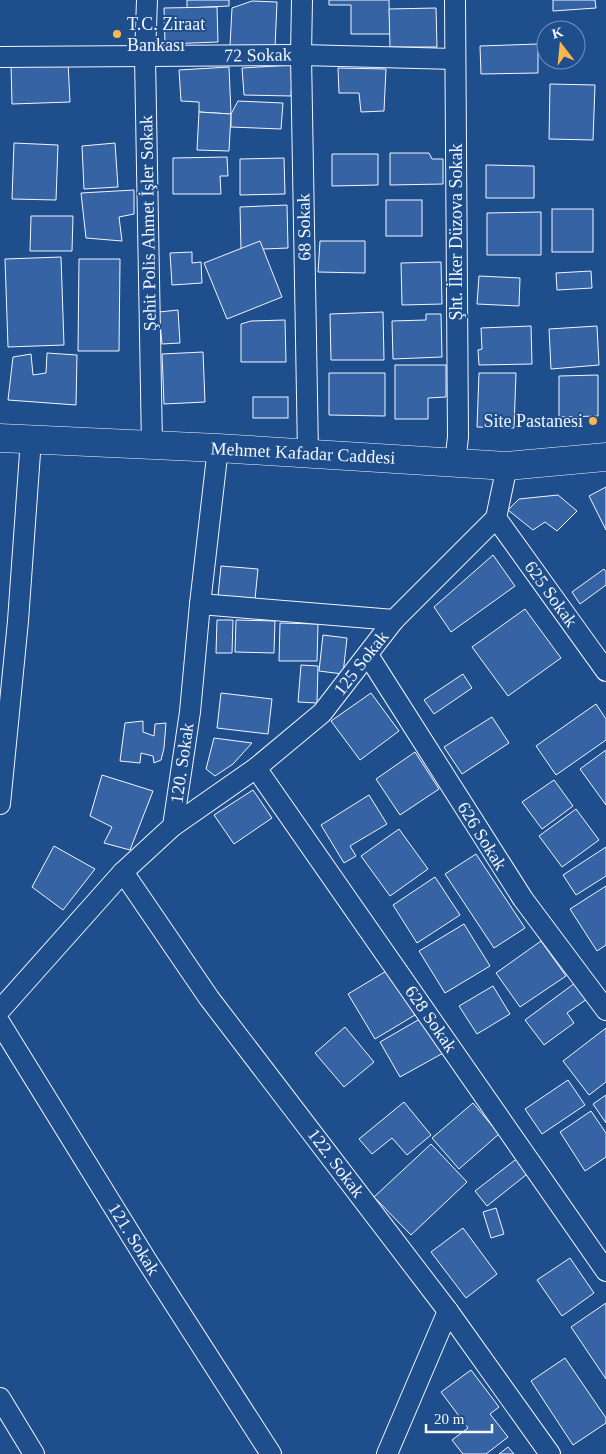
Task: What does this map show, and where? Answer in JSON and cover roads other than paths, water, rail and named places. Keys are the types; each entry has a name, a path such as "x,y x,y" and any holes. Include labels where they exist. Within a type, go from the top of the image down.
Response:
{"main road":[{"name":"Mehmet Kafadar Caddesi","path":"0,438 218,448 507,466 606,457"}],"street":[{"name":"Şehit Polis Ahmet İşler Sokak","path":"147,0 145,57 152,445"},
{"name":"68 Sokak","path":"302,0 301,55 308,453"},
{"name":"Şht. İlker Düzova Sokak","path":"455,0 458,437 455,463"},
{"name":"72 Sokak","path":"0,57 301,55 455,59"},
{"path":"0,804 18,621 31,439"},
{"name":"120. Sokak","path":"0,1010 123,872 173,826 190,712 218,448"},
{"path":"496,518 507,466"},
{"name":"125 Sokak","path":"173,826 256,768 322,713 394,620 496,518"},
{"name":"625 Sokak","path":"496,518 606,671"},
{"path":"200,604 394,620"},
{"name":"626 Sokak","path":"368,655 523,899 606,1010"},
{"name":"628 Sokak","path":"256,768 606,1271"},
{"name":"122. Sokak","path":"123,872 209,998 448,1311 550,1454"},
{"name":"121. Sokak","path":"0,1023 271,1454"},
{"path":"388,1454 448,1311"},
{"path":"0,1398 34,1454"}],"place":[{"name":"T.C. Ziraat Bankası","path":"117,34"},
{"name":"Site Pastanesi","path":"593,421"}]}
